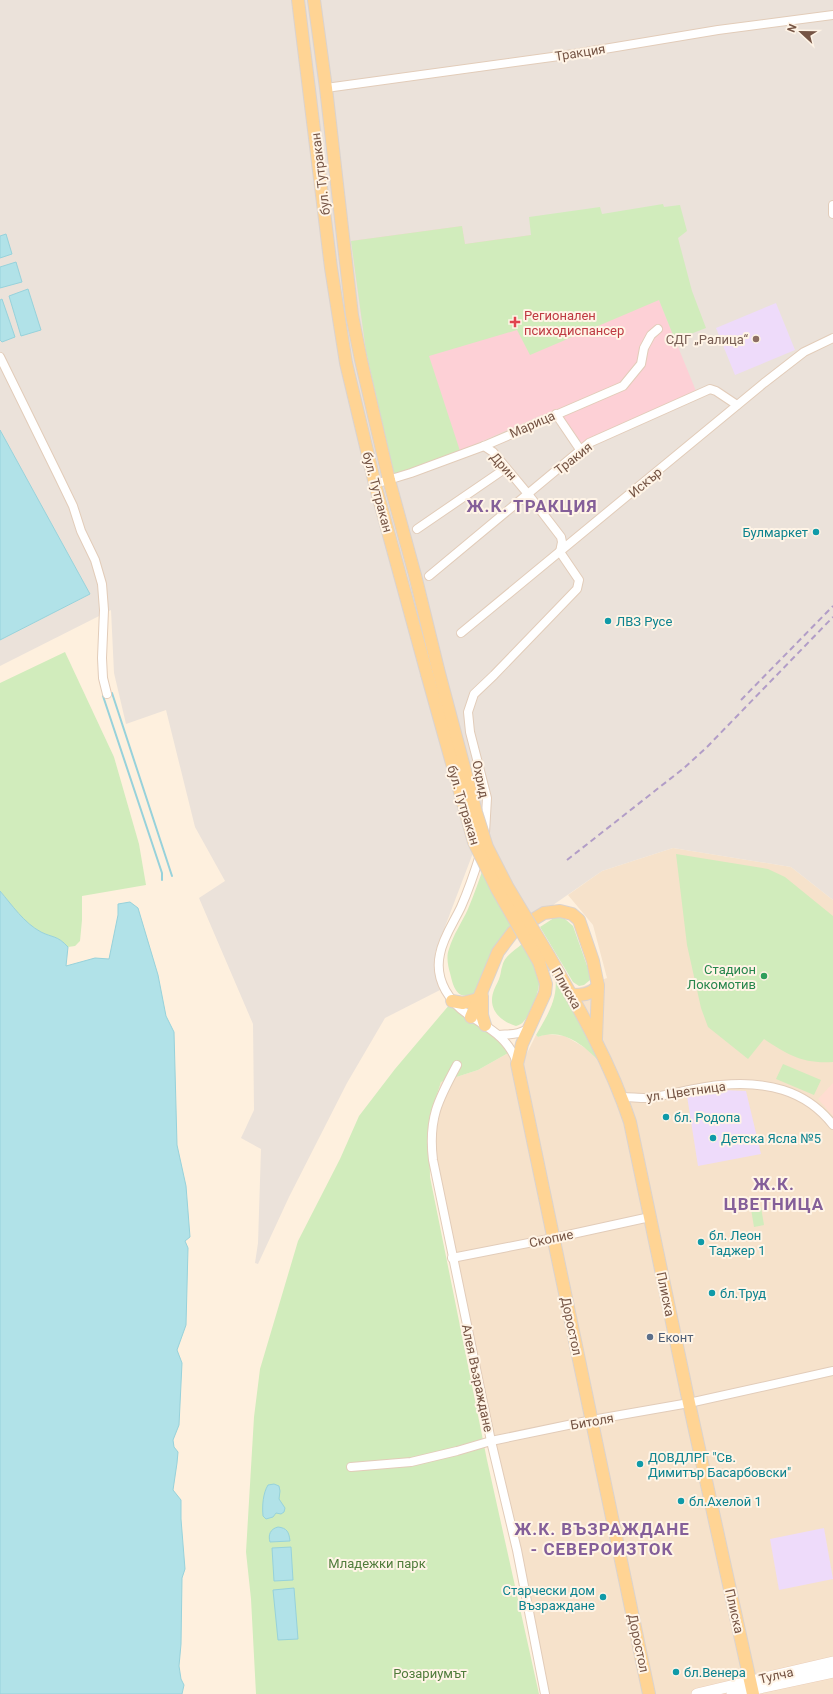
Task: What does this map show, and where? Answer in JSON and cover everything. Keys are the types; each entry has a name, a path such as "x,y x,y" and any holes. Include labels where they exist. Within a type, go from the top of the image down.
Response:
{"main road":[{"name":"бул. Тутракан","path":"298,0 331,268 342,343 375,484 487,847 544,959"},
{"name":"бул. Тутракан","path":"314,0 326,88 352,315 362,367 389,480 415,575 432,671"},
{"path":"308,77 324,75"},
{"path":"310,90 326,88"},
{"path":"471,1016 498,952 513,932 533,919 552,911 572,914 579,920 593,961 598,986 596,1040"},
{"name":"Плиска","path":"544,959 572,995 596,1040 622,1097 630,1122 689,1404 752,1688"},
{"name":"Доростол","path":"544,959 546,984 545,993 522,1044 517,1064 649,1694"},
{"path":"572,995 587,994 592,992 598,986"},
{"path":"452,1001 464,1003 480,995"},
{"path":"480,995 485,1025"},
{"name":"Тулча","path":"732,1694 833,1662"},
{"name":"Тулча","path":"697,1694 752,1688 833,1672"}],"street":[{"name":"Тракция","path":"326,88 574,54 718,30 833,15"},
{"path":"833,205 833,214"},
{"name":"Марица","path":"375,484 484,446 623,386 641,364 644,348 651,335 658,329"},
{"name":"Искър","path":"461,633 737,405 804,352 833,338"},
{"path":"0,357 59,476 73,506 81,531 95,560 102,584 104,610 102,664 103,678 107,694"},
{"name":"Тракия","path":"429,576 589,443 710,389 716,391 737,405"},
{"path":"556,414 581,451"},
{"name":"Дрин","path":"484,446 493,452 561,537 562,542 560,552 579,580 577,589"},
{"path":"416,529 506,468"},
{"name":"Охрид","path":"499,1034 471,1016 452,1001 446,991 439,968 440,954 443,943 470,888 482,848 486,828 487,798 470,732 468,712 474,694 577,589"},
{"path":"499,1034 515,1034 526,1030 530,1026"},
{"path":"499,1034 510,1048 517,1064"},
{"name":"Алея Възраждане","path":"456,1065 442,1093 432,1120 431,1146 452,1258 516,1550 545,1694"},
{"name":"ул. Цветница","path":"622,1097 645,1098 721,1085 768,1086 798,1095 810,1102 833,1125"},
{"name":"Скопие","path":"452,1258 650,1217"},
{"name":"Битоля","path":"351,1467 411,1462 458,1451 491,1441 592,1420 689,1404 833,1371"}],"shaded area":[{"path":"0,0 833,0 833,900 791,867 673,848 602,871 553,905 516,925 476,845 435,953 440,990 385,1018 347,1083 289,1197 258,1264 255,1263 258,1243 261,1149 241,1138 254,1110 253,1024 199,898 225,881 195,827 166,710 126,724 114,673 111,610 0,666 0,640 90,594 0,430"},
{"name":"Регионален психодиспансер","path":"462,226 465,244 531,235 659,300 696,391 599,434 578,447 556,414 542,415 460,451 415,468 394,474 366,351 351,241"},
{"name":"СДГ „Ралица“","path":"776,303 795,350 735,375 716,328"},
{"path":"673,848 791,867 833,900 833,1694 548,1694 431,1155 429,1119 441,1082 478,1070 512,1051 525,1057 536,1035 538,1037 546,1034 565,1036 587,1049 597,1058 570,991 607,978 593,925 568,895 602,871"},
{"path":"833,1083 833,1116 818,1099"},
{"path":"722,1090 746,1091 761,1154 698,1166 687,1096"},
{"path":"824,1528 833,1579 779,1590 770,1539"}],"green space":[{"name":"Регионален психодиспансер","path":"663,204 664,207 680,205 687,231 678,238 692,291 706,328 675,340 659,300 530,355 517,330 429,356 460,451 415,468 394,474 366,351 351,241 462,226 465,244 531,235 529,217 600,207 602,214"},
{"path":"65,652 114,757 139,844 146,885 82,896 80,941 75,946 68,947 58,939 41,932 29,924 0,891 0,683"},
{"name":"Стадион Локомотив","path":"676,854 768,869 785,877 833,916 833,1062 813,1062 804,1060 788,1054 764,1039 748,1059 708,1027 701,1008 687,945"},
{"path":"484,866 514,926 506,933 495,948 487,964 478,992 466,996 458,993 453,985 448,961 448,952 466,914"},
{"path":"557,916 565,919 573,926 590,974 590,980 584,985 579,986 573,982 540,927"},
{"path":"522,944 534,964 538,973 539,982 535,1001 530,1013 522,1023 516,1026 504,1021 496,1013 493,1008 492,997 500,978 503,963 510,954"},
{"path":"555,975 597,1053 597,1059 577,1043 563,1036 555,1034 538,1037 536,1035 548,1014 554,999 556,983"},
{"name":"Младежки парк","path":"450,1004 512,1051 478,1070 441,1082 429,1119 430,1177 487,1460 539,1694 256,1694 251,1599 246,1552 254,1417 260,1369 298,1241 340,1159 359,1116 395,1069"},
{"path":"783,1064 821,1080 814,1095 776,1079"},
{"path":"761,1207 764,1225 754,1227 751,1209"}],"water":[{"path":"6,234 12,254 0,258 0,236"},
{"path":"16,262 22,282 0,288 0,267"},
{"path":"28,289 41,330 21,336 9,296"},
{"path":"2,299 15,337 2,342 0,340 0,300"},
{"path":"0,430 90,594 0,640"},
{"path":"0,891 29,924 41,932 58,939 68,947 66,966 95,958 109,959 118,915 118,904 130,902 138,908 158,975 166,1016 174,1032 177,1145 186,1186 190,1237 185,1241 188,1248 186,1325 177,1350 182,1363 179,1425 173,1440 174,1447 178,1452 173,1490 181,1500 185,1569 182,1578 181,1644 179,1666 181,1679 184,1685 182,1694 0,1694"},
{"path":"274,1484 279,1486 279,1499 285,1508 284,1512 281,1514 276,1513 273,1517 266,1519 263,1516 264,1496 268,1485"},
{"path":"278,1527 284,1528 287,1531 290,1541 270,1542 270,1533 273,1529"},
{"path":"291,1547 293,1580 274,1581 272,1548"},
{"path":"294,1588 298,1639 278,1640 273,1590"}],"waterway":[{"path":"112,693 172,876"},
{"path":"103,696 162,873 162,880"}],"railway":[{"path":"741,700 833,606"},
{"path":"567,860 684,768 707,747 833,617"}],"place":[{"name":"Регионален психодиспансер","path":"515,322"},
{"name":"СДГ „Ралица“","path":"756,339"},
{"name":"Булмаркет","path":"816,532"},
{"name":"ЛВЗ Русе","path":"608,621"},
{"name":"Стадион Локомотив","path":"764,976"},
{"name":"бл. Родопа","path":"666,1117"},
{"name":"Детска Ясла №5","path":"713,1138"},
{"name":"бл. Леон Таджер 1","path":"701,1242"},
{"name":"бл.Труд","path":"712,1293"},
{"name":"Еконт","path":"650,1337"},
{"name":"ДОВДЛРГ \"Св. Димитър Басарбовски\"","path":"640,1464"},
{"name":"бл.Ахелой 1","path":"681,1501"},
{"name":"Старчески дом Възраждане","path":"603,1597"},
{"name":"бл.Венера","path":"676,1672"}],"district":[{"name":"Ж.К. ТРАКЦИЯ","path":"532,506"},
{"name":"Ж.К. ЦВЕТНИЦА","path":"774,1194"},
{"name":"Ж.К. ВЪЗРАЖДАНЕ - СЕВЕРОИЗТОК","path":"602,1539"}],"park label":[{"name":"Розариумът","path":"430,1673"}]}
